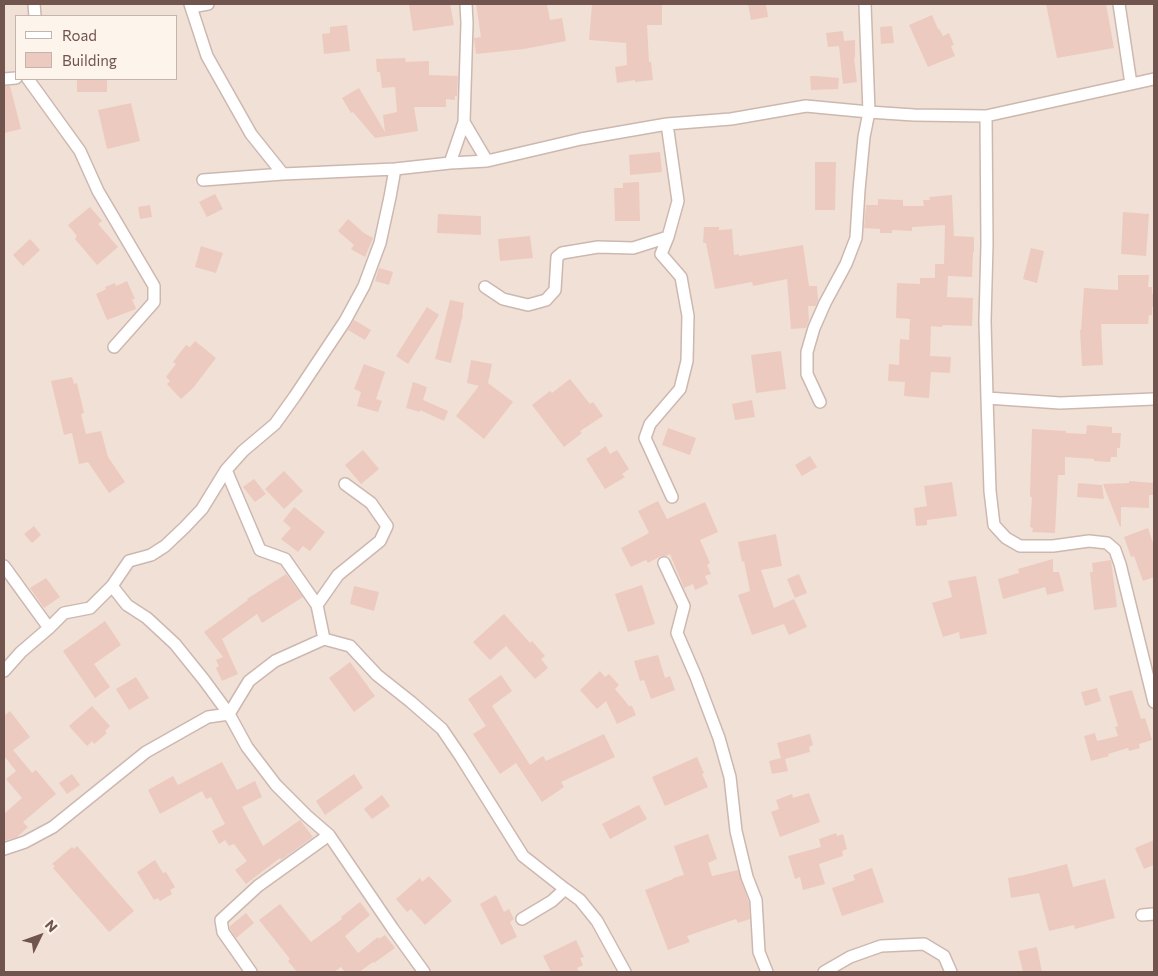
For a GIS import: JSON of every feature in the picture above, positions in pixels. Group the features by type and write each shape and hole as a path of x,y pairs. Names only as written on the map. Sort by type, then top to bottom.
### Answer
{"street":[{"path":"208,4 191,5 206,56 251,134 283,174"},
{"path":"450,162 464,122 466,4"},
{"path":"820,402 807,374 807,352 814,328 825,302 846,264 856,238 864,137 869,112 865,4"},
{"path":"1119,4 1131,84"},
{"path":"204,180 395,169 450,162 486,161 581,139 667,124 731,119 806,106 914,115 986,116 1154,79"},
{"path":"29,80 80,151 98,191 154,286 154,302 114,347"},
{"path":"986,116 987,244 985,321 990,491 994,525 1006,538 1020,546 1053,546 1089,541 1107,543 1115,550 1150,660 1154,702"},
{"path":"464,122 486,161"},
{"path":"667,124 678,202 668,236 660,254 681,277 688,316 686,361 680,389 650,424 645,438 672,497"},
{"path":"4,671 64,613 90,608 112,586 130,561 151,555 165,546 202,509 226,470 243,451 275,424 345,321 364,286 380,243 395,169"},
{"path":"485,287 503,299 528,305 546,300 554,290 557,257 562,253 598,247 633,248 668,236"},
{"path":"987,398 1060,403 1154,399"},
{"path":"226,470 260,550 285,559 317,606 324,640"},
{"path":"317,606 338,575 380,541 387,526 372,503 345,484"},
{"path":"664,563 684,606 677,633 719,738 730,777 736,832 747,877 756,900 759,952 767,972"},
{"path":"4,566 49,628"},
{"path":"112,586 127,605 147,618 175,644 229,714 247,747 276,786 329,835 424,972"},
{"path":"229,714 249,681 275,661 324,640 350,646 376,675 442,729 462,757 523,856 580,900 597,921 625,972"},
{"path":"4,660 22,652"},
{"path":"4,849 25,842 53,827 146,752 208,717 229,714"},
{"path":"251,972 223,932 221,920 258,886 329,835"},
{"path":"522,919 552,901 565,889"},
{"path":"1142,915 1154,914"},
{"path":"824,972 850,956 881,946 924,944 944,956 951,972"}],"shaded area":[{"path":"4,4 1154,4 1154,972 4,972"}],"building":[{"path":"409,4 450,4 454,25 413,31"},
{"path":"476,4 547,4 550,20 562,18 566,41 524,49 476,54 474,38 481,37"},
{"path":"592,4 662,4 662,25 647,25 649,62 651,62 653,80 617,83 615,67 627,65 626,43 589,40"},
{"path":"748,4 766,4 768,17 751,20"},
{"path":"1046,4 1106,4 1114,48 1057,58"},
{"path":"932,15 943,36 949,33 954,45 951,46 955,56 928,67 909,25"},
{"path":"347,25 350,51 324,54 322,34 330,33 330,27"},
{"path":"892,26 894,43 881,44 880,27"},
{"path":"843,31 844,41 855,40 854,58 857,82 843,84 839,46 828,47 826,33"},
{"path":"405,58 406,62 429,61 429,75 458,76 457,96 455,96 455,100 446,99 446,107 414,107 418,131 375,138 353,112 351,113 342,98 359,88 385,132 383,115 397,112 395,87 382,88 380,72 377,72 376,59"},
{"path":"810,76 839,78 838,89 811,90"},
{"path":"77,80 107,80 107,92 77,92"},
{"path":"4,86 10,86 21,129 4,133"},
{"path":"131,103 140,141 107,149 98,110"},
{"path":"660,152 662,172 630,175 629,155"},
{"path":"815,162 836,162 835,210 815,210"},
{"path":"639,182 640,221 615,221 614,188 623,188 623,183"},
{"path":"215,194 223,209 207,217 199,202"},
{"path":"952,195 954,236 974,237 974,252 972,277 948,276 947,297 973,298 972,326 931,326 930,356 951,357 950,373 931,372 929,398 904,396 905,382 888,381 889,364 899,365 900,339 909,340 910,319 896,318 897,283 920,284 920,278 935,278 935,264 944,264 945,225 912,227 912,231 892,230 892,233 880,233 880,229 864,228 866,205 878,205 878,199 903,200 903,206 924,206 923,200 930,200 929,197"},
{"path":"150,205 152,217 140,219 138,207"},
{"path":"90,207 102,221 98,224 118,247 97,265 75,239 77,236 68,225"},
{"path":"1123,212 1149,214 1146,256 1121,254"},
{"path":"438,214 481,216 481,235 437,233"},
{"path":"348,219 373,238 365,257 351,249 354,245 338,231"},
{"path":"704,227 719,227 719,230 732,229 734,255 739,254 739,256 803,245 809,286 817,286 818,300 816,306 808,306 809,320 806,328 791,329 787,279 753,286 752,282 715,289 706,243 703,243"},
{"path":"530,236 533,258 500,261 498,239"},
{"path":"30,239 40,250 23,266 13,255"},
{"path":"201,246 223,253 216,273 195,267"},
{"path":"1031,248 1044,251 1037,283 1023,279"},
{"path":"379,268 393,272 389,285 375,281"},
{"path":"1118,275 1149,275 1148,287 1152,287 1152,294 1154,294 1152,315 1149,315 1148,324 1101,324 1103,365 1082,366 1080,330 1084,288 1118,290"},
{"path":"127,281 135,299 132,299 136,309 107,320 96,294 106,289 105,287 115,283 116,286"},
{"path":"450,300 464,303 451,363 435,359"},
{"path":"427,307 439,315 408,364 396,356"},
{"path":"354,320 371,330 365,340 348,330"},
{"path":"195,341 216,358 193,388 181,399 167,384 170,381 166,377 176,364 173,362 186,345 190,347"},
{"path":"781,351 786,389 756,393 751,355"},
{"path":"471,360 492,364 488,383 513,402 484,439 456,416 479,386 467,383"},
{"path":"364,364 385,372 376,399 382,401 378,412 357,406 361,392 354,389"},
{"path":"72,377 74,384 77,383 84,413 81,414 86,434 101,431 108,457 125,482 109,493 88,462 79,464 72,433 64,435 51,381"},
{"path":"570,379 590,404 593,402 603,416 580,431 582,433 564,447 532,405"},
{"path":"413,382 427,387 423,400 448,411 444,421 420,410 420,412 406,408"},
{"path":"752,400 755,417 735,420 732,404"},
{"path":"1087,425 1112,427 1112,433 1121,433 1117,457 1111,457 1110,462 1065,457 1065,475 1058,475 1055,533 1032,532 1033,528 1030,527 1032,497 1030,497 1032,429 1086,434"},
{"path":"668,428 696,438 690,455 662,445"},
{"path":"606,446 610,454 617,450 629,469 622,474 625,477 605,489 586,459"},
{"path":"363,450 379,469 361,484 345,465"},
{"path":"810,456 817,467 802,476 795,465"},
{"path":"284,471 303,491 284,509 265,489"},
{"path":"254,479 266,494 255,502 243,487"},
{"path":"1129,481 1154,483 1154,495 1149,495 1149,508 1121,507 1120,527 1103,484 1129,483"},
{"path":"952,482 957,516 927,520 927,525 916,526 914,508 927,506 924,486"},
{"path":"1078,483 1102,485 1104,499 1077,497"},
{"path":"658,501 667,519 705,502 718,532 700,540 710,563 707,565 711,574 705,576 708,584 695,590 693,584 684,588 670,554 661,556 648,563 646,560 631,567 621,548 649,533 638,511"},
{"path":"294,507 325,532 310,551 303,546 298,552 281,539 291,528 283,521"},
{"path":"34,526 41,535 32,543 24,534"},
{"path":"1148,528 1154,546 1154,577 1143,581 1134,556 1131,557 1124,537"},
{"path":"776,534 782,566 761,570 774,608 794,599 807,627 789,635 784,624 752,635 738,595 750,591 738,542"},
{"path":"1053,559 1053,572 1059,572 1064,591 1047,595 1045,587 1003,599 998,579 1019,573 1018,569"},
{"path":"1111,560 1117,607 1094,610 1090,572 1093,572 1092,563"},
{"path":"286,574 303,597 262,623 257,614 222,639 238,674 222,681 216,668 219,666 216,660 223,657 204,632 247,599"},
{"path":"799,574 807,593 795,598 787,579"},
{"path":"976,576 987,634 960,639 959,632 943,637 932,603 952,597 948,581"},
{"path":"46,578 60,597 44,608 30,588"},
{"path":"642,585 655,624 628,632 615,594"},
{"path":"354,586 379,592 374,611 350,604"},
{"path":"504,614 530,643 532,641 545,656 541,659 548,668 535,679 506,646 490,660 473,642"},
{"path":"105,621 121,645 94,664 110,687 95,698 63,651"},
{"path":"658,655 665,678 670,676 675,690 651,699 644,680 640,681 634,661"},
{"path":"350,662 375,696 354,712 329,678"},
{"path":"600,671 605,677 609,674 619,685 615,689 629,706 632,706 636,715 617,724 606,701 597,709 580,690"},
{"path":"501,675 512,691 492,706 530,765 543,756 546,761 604,734 615,757 561,782 564,787 542,802 516,763 500,774 473,734 486,726 468,699"},
{"path":"136,677 149,698 129,710 116,689"},
{"path":"1097,688 1101,701 1085,706 1081,692"},
{"path":"1132,690 1141,719 1145,718 1152,740 1139,744 1140,748 1129,751 1128,748 1091,761 1084,736 1095,733 1097,741 1118,736 1115,727 1118,726 1109,696"},
{"path":"92,706 110,726 105,731 107,733 94,744 92,741 87,746 69,726"},
{"path":"10,711 30,737 13,750 32,773 36,770 56,794 23,822 28,827 17,837 4,841 4,814 22,798 6,779 16,771 4,758 4,716"},
{"path":"810,734 813,745 809,747 810,752 785,759 788,771 772,774 769,761 781,758 777,743"},
{"path":"697,757 708,787 665,806 652,777"},
{"path":"222,762 237,790 255,781 262,797 242,807 263,846 300,820 313,837 281,860 280,858 246,884 235,870 247,861 234,844 229,846 225,840 219,844 212,831 225,824 211,797 206,799 202,791 160,814 148,790 173,776 178,785"},
{"path":"72,774 80,785 67,794 59,783"},
{"path":"354,774 363,788 325,815 316,801"},
{"path":"809,793 820,822 780,837 771,812 779,809 776,800 792,794 793,798"},
{"path":"382,795 390,806 372,819 364,809"},
{"path":"639,805 647,819 610,839 602,824"},
{"path":"836,833 837,836 843,834 847,849 842,851 843,856 819,864 825,884 803,890 800,877 795,879 788,856 821,847 819,839"},
{"path":"708,834 717,859 708,863 712,876 738,870 749,903 750,919 738,923 736,919 687,936 690,942 668,950 645,890 684,875 674,846"},
{"path":"1154,840 1154,865 1144,869 1135,848"},
{"path":"77,846 134,911 109,932 53,868 55,866 52,864 72,847 74,849"},
{"path":"155,860 163,873 166,872 175,887 170,890 172,894 160,901 158,898 154,900 137,872"},
{"path":"1067,864 1073,887 1105,879 1115,918 1075,929 1074,925 1049,931 1039,893 1011,898 1008,878"},
{"path":"872,868 884,902 842,916 832,888 855,880 853,875"},
{"path":"429,876 452,901 425,925 411,909 407,912 396,899 420,878 422,882"},
{"path":"496,895 504,912 509,909 514,919 510,922 517,937 501,945 480,904"},
{"path":"360,902 370,915 345,936 358,953 378,937 379,939 385,935 395,948 359,972 345,972 341,967 334,972 297,972 288,961 290,959 259,920 280,904 311,942 342,919 341,917"},
{"path":"246,913 254,923 236,938 230,926"},
{"path":"576,940 584,957 580,958 583,965 577,968 579,972 551,972 543,956"},
{"path":"1037,947 1042,972 1023,972 1018,951"}]}
